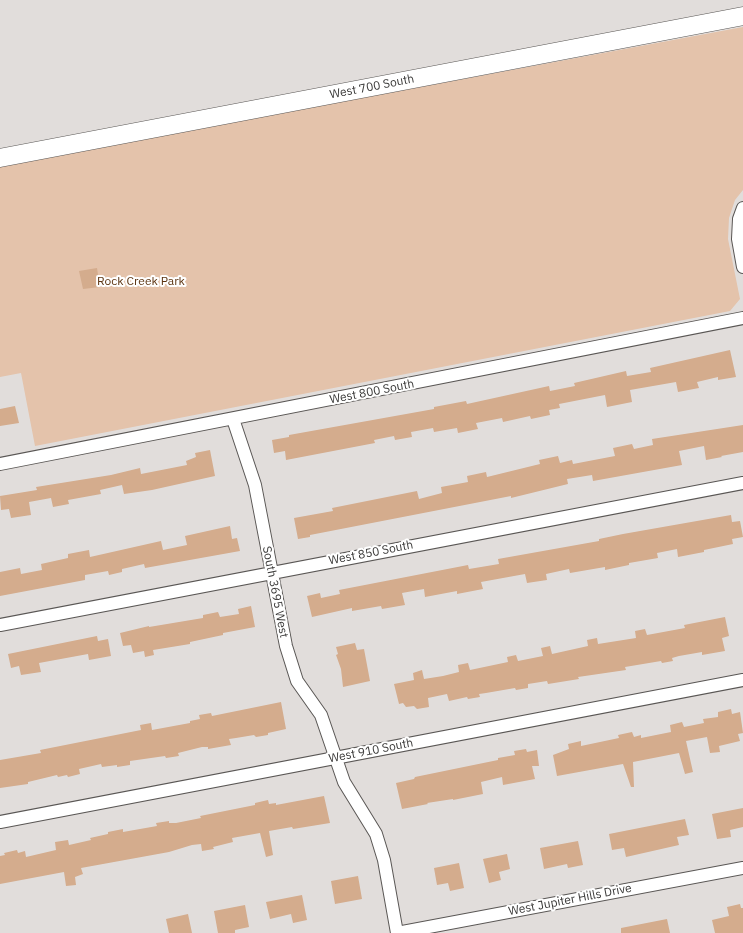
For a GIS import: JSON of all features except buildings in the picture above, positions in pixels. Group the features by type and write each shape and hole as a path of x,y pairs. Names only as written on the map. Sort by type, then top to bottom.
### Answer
{"street":[{"name":"West 700 South","path":"0,158 743,16"},
{"path":"743,208 739,220 738,239 743,267"},
{"name":"West 800 South","path":"0,464 743,318"},
{"name":"South 3695 West","path":"232,419 255,485 270,573 286,646 297,680 322,715 344,782 376,834 384,860 398,933"},
{"name":"West 850 South","path":"0,625 743,483"},
{"name":"West 910 South","path":"0,822 743,680"},
{"name":"West Jupiter Hills Drive","path":"398,933 743,868"}],"green space":[{"name":"Rock Creek Park","path":"743,27 743,190 735,200 729,218 728,239 740,299 730,311 35,446 21,373 0,377 0,165"}]}
